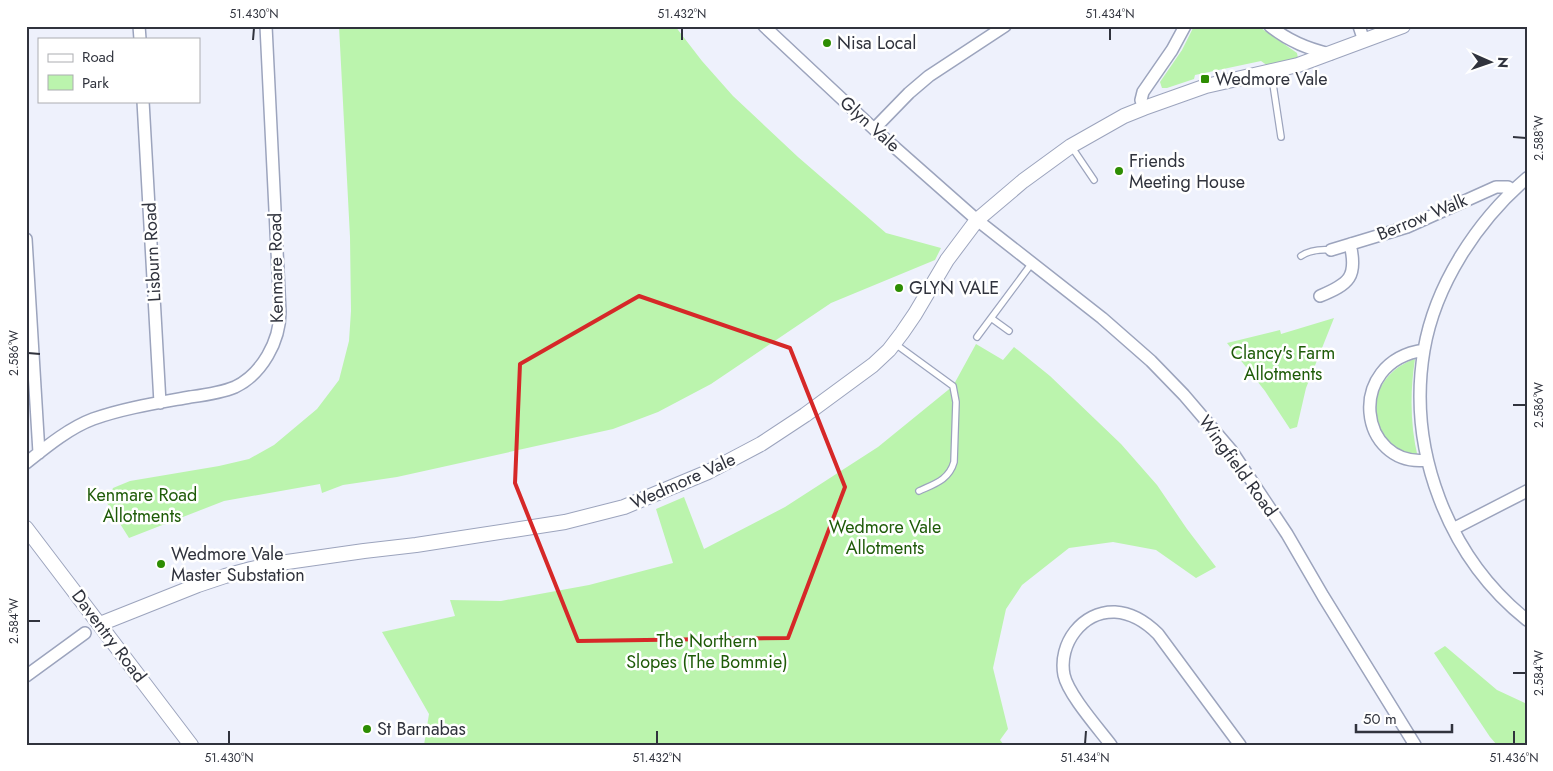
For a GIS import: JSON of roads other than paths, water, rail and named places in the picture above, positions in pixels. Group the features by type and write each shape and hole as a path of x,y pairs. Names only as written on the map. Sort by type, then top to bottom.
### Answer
{"street":[{"name":"Kenmare Road","path":"26,463 76,426 87,421 130,408 218,392 241,384 256,371 266,358 277,334 280,317 266,26"},
{"name":"Glyn Vale","path":"764,26 874,129 977,220"},
{"path":"874,129 909,93 929,76 1005,26"},
{"path":"1144,108 1141,100 1144,92 1172,50 1185,26"},
{"path":"1270,26 1295,42 1332,54"},
{"path":"1358,26 1364,41"},
{"name":"Wedmore Vale","path":"100,624 224,576 270,565 565,522 624,508 708,472 761,444 858,378 873,365 894,343 915,314 947,260 977,220 1022,181 1071,146 1124,116 1144,108 1206,86 1298,66 1404,26"},
{"name":"Lisburn Road","path":"143,102 160,403"},
{"path":"1527,178 1495,209 1460,257 1444,288 1424,350 1420,406 1427,460 1435,491 1452,528 1477,568 1495,591 1527,620"},
{"name":"Berrow Walk","path":"1331,250 1407,227 1496,187 1508,187 1513,190"},
{"name":"Wingfield Road","path":"977,220 1102,318 1150,361 1184,395 1231,450 1287,534 1415,745"},
{"path":"26,238 39,453"},
{"path":"1320,296 1339,288 1348,280 1353,269 1354,259 1350,244"},
{"path":"1424,350 1397,358 1387,366 1373,386 1370,409 1371,420 1376,432 1388,448 1409,460 1427,460"},
{"path":"1452,528 1527,491"},
{"name":"Daventry Road","path":"26,528 191,745"},
{"path":"1111,745 1072,692 1064,676 1063,660 1066,645 1072,632 1093,617 1103,613 1116,612 1130,615 1145,622 1158,634 1240,745"},
{"path":"26,676 85,633"}],"lane":[{"path":"1271,71 1281,137"},
{"path":"1071,146 1094,180"},
{"path":"1301,256 1306,252 1321,249 1331,250"},
{"path":"977,337 1032,263"},
{"path":"991,318 1009,331"},
{"path":"894,343 953,386 956,402 954,462 951,471 944,480 918,491"}],"place":[{"name":"Nisa Local","path":"827,43"},
{"name":"Wedmore Vale","path":"1205,79"},
{"name":"Friends Meeting House","path":"1119,171"},
{"name":"GLYN VALE","path":"899,288"},
{"name":"Wedmore Vale Master Substation","path":"161,564"},
{"name":"St Barnabas","path":"367,729"}],"park label":[{"name":"Clancy's Farm Allotments","path":"1283,363"},
{"name":"Kenmare Road Allotments","path":"142,505"},
{"name":"Wedmore Vale Allotments","path":"885,537"},
{"name":"The Northern Slopes (The Bommie)","path":"707,651"}]}
